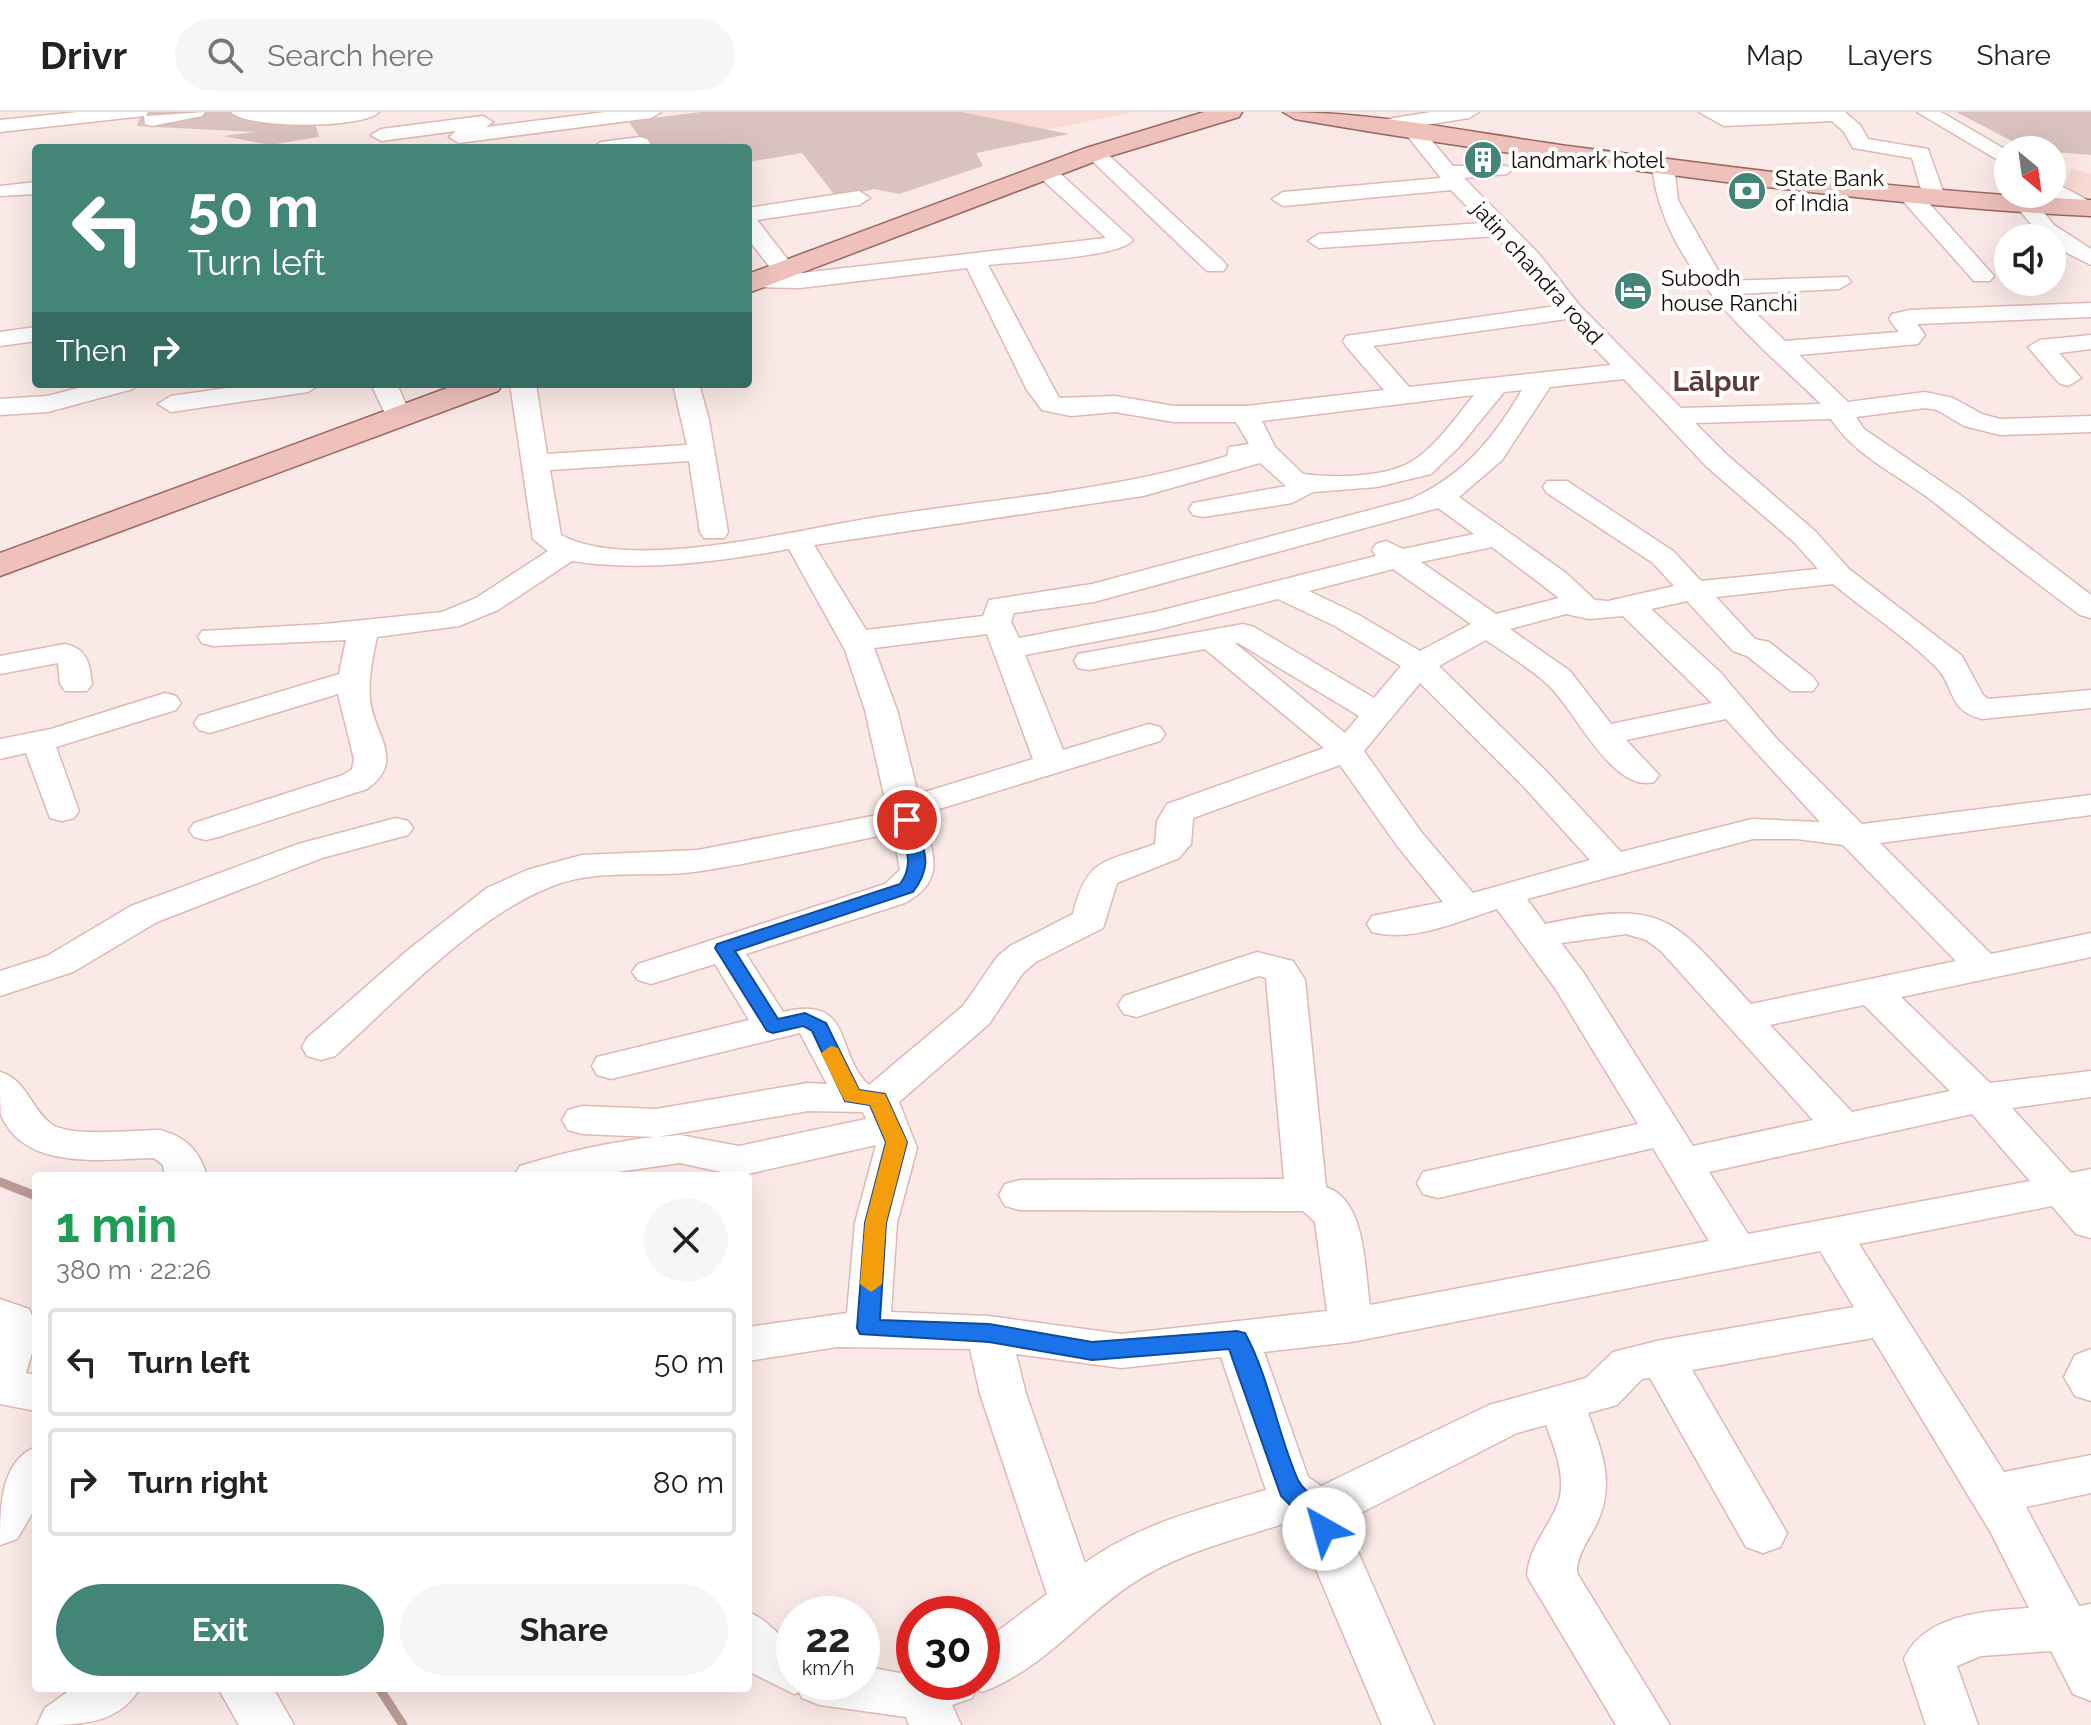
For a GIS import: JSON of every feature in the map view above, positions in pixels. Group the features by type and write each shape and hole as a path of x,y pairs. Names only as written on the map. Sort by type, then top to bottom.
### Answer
{"main road":[{"path":"752,283 784,276 1095,153 1230,112"},
{"path":"1295,112 1415,133 1663,166 1994,202"},
{"path":"2066,207 2088,208"},
{"path":"0,565 476,388"}],"street":[{"path":"0,126 195,112"},
{"path":"250,114 274,123 369,112 383,142 459,137 554,117 651,112"},
{"path":"1378,127 1469,112"},
{"path":"1709,112 1724,120 1834,114 1853,129 1860,144 1921,153 1922,196 1982,276"},
{"path":"1927,112 1994,152"},
{"path":"554,117 569,144"},
{"name":"jatin chandra road","path":"1415,133 1452,178 1531,259 1572,311 1627,371 1717,461 1805,537 1839,575 1951,663 1970,701 1982,709 2085,707"},
{"path":"632,144 640,143"},
{"path":"1095,153 1215,266"},
{"path":"1663,166 1667,200 1716,288 1819,385 1855,435 1949,500 1973,522 2091,609"},
{"path":"1283,199 1500,170"},
{"path":"784,276 974,260 1122,240 1045,172"},
{"path":"7,191 32,188"},
{"path":"2066,195 2088,208"},
{"path":"752,214 859,198"},
{"path":"2028,208 2052,233 2091,258"},
{"path":"1319,241 1499,229"},
{"path":"752,230 801,296 817,299 986,284"},
{"path":"974,260 1040,390 1051,405 1071,408 1115,404 1174,414 1250,414 1269,408 1627,371"},
{"path":"1716,288 1839,282"},
{"path":"1778,349 1909,339 1913,335 1901,319 1910,317 2091,310"},
{"path":"1401,393 1355,341 1572,311"},
{"path":"0,339 32,335"},
{"path":"2068,378 2040,347 2091,342"},
{"path":"1052,765 1003,635 1000,606 1094,593 1353,525 1441,497 1458,488 1493,458 1541,380"},
{"path":"1203,509 1292,495 1309,484 1377,479 1422,467 1496,385"},
{"path":"0,407 71,399 110,388"},
{"path":"171,404 281,388"},
{"path":"386,388 398,416"},
{"path":"524,388 547,539 566,552 612,557 750,549 796,538 1145,487 1254,456 1263,450"},
{"path":"687,388 714,532"},
{"path":"1670,412 1839,411 1925,400 1944,403 1973,420 2000,427 2091,424"},
{"path":"1250,414 1248,420 1261,439 1263,450 1284,474 1309,484 1353,525 1559,678 1603,735 1642,775"},
{"path":"1092,470 1263,450"},
{"path":"535,463 701,452"},
{"path":"1377,479 1403,510"},
{"path":"1557,487 1663,557 1691,591 1744,645 1758,649 1802,684"},
{"path":"1441,497 1556,579 1589,610"},
{"path":"855,641 972,628 1003,635 1156,621 1398,559 1498,537"},
{"path":"651,972 906,888 918,873 880,709 848,624 796,538"},
{"path":"213,637 426,624 467,613 566,552"},
{"path":"550,1172 609,1156 680,1149 739,1161 873,1108 891,1084 940,1048 976,1015 1010,965 1023,954 1090,920 1098,884 1104,875 1167,851 1174,844 1174,821 1179,811 1347,751 1419,664 1490,626 1565,605 1589,610 1630,606 1691,591 1839,575"},
{"path":"1284,590 1346,620 1419,664 1535,779 1613,864"},
{"path":"1630,606 1709,679 1851,836 1984,968"},
{"path":"206,830 355,782 366,774 372,755 356,714 354,679 363,630"},
{"path":"1089,661 1234,633 1250,636 1378,714"},
{"path":"1210,638 1347,751 1410,840 1465,906"},
{"path":"0,665 65,653 74,661 76,684"},
{"path":"210,723 354,679"},
{"path":"0,749 37,742 165,703"},
{"path":"1603,735 1733,708"},
{"path":"321,1047 421,958 500,896 527,883 582,866 698,861 905,814 1149,734"},
{"path":"37,742 50,769 62,811"},
{"path":"1385,924 1424,920 1504,894 1752,829 1797,829 1851,836 2091,805"},
{"path":"0,984 60,964 144,914 310,851 396,828"},
{"path":"1504,894 1570,981 1738,1253"},
{"path":"1537,937 1611,922 1651,925 1674,943 1842,1127"},
{"path":"1743,1018 2091,945"},
{"path":"724,948 773,1027"},
{"path":"1137,1005 1257,964 1280,969 1286,980 1289,1002 1306,1196"},
{"path":"1870,989 1981,1098 2078,1187 2091,1223"},
{"path":"611,1066 805,1019 814,1022 897,1148 876,1223 868,1328"},
{"path":"1438,1183 1673,1147 1842,1127 1981,1098 2091,1084"},
{"path":"0,1085 36,1134 69,1145 160,1144 174,1150 182,1160 185,1172"},
{"path":"582,1120 656,1123 808,1097 873,1108"},
{"path":"752,1343 868,1328 989,1333 1092,1351 1237,1339 1351,1325 2078,1187"},
{"path":"1020,1195 1306,1196 1323,1201 1332,1209 1351,1325"},
{"path":"1830,1232 2078,1628 2091,1678"},
{"path":"0,1316 13,1321 17,1329 0,1385 32,1392"},
{"path":"1000,1658 1142,1554 1337,1500 1505,1418 1601,1392 1629,1364 1884,1319"},
{"path":"989,1333 1003,1394 1074,1602"},
{"path":"1237,1339 1284,1477 1311,1506 1324,1529 1408,1725"},
{"path":"1661,1357 1763,1533"},
{"path":"2091,1367 2087,1377 2091,1383"},
{"path":"1562,1403 1584,1478 1584,1495 1579,1512 1551,1560 1552,1576 1644,1725"},
{"path":"0,1525 32,1473"},
{"path":"1992,1494 2091,1474"},
{"path":"1952,1725 1932,1675 1929,1659 1936,1649 1959,1639 1985,1634 2078,1628"},
{"path":"752,1642 755,1648 776,1663"},
{"path":"63,1725 108,1692"},
{"path":"247,1692 268,1725"}],"shaded area":[{"path":"141,112 312,112 319,137 265,144 223,136 257,132 137,126"},
{"path":"701,112 961,112 1069,134 976,153 983,166 899,194 874,189 837,198 802,153 752,161 752,144 645,144 628,121"},
{"path":"900,112 1134,112 950,149"},
{"path":"1956,112 2091,112 2091,155 2066,153 2066,136 2002,136"},
{"path":"2071,168 2091,174 2091,197 2066,199 2066,184"}],"waterway":[{"path":"0,1182 32,1194"},
{"path":"382,1692 403,1725"}],"slow traffic":[{"path":"831,1053 852,1096 878,1099 896,1142 897,1148 876,1223 871,1284"}],"place":[{"name":"landmark hotel","path":"1483,160"},
{"name":"State Bank of India","path":"1747,191"},
{"name":"Subodh house Ranchi","path":"1633,291"}],"district":[{"name":"Lālpur","path":"1716,381"}],"route":[{"path":"907,820 918,873 906,888 724,948 773,1027 805,1019 820,1027 852,1096 878,1099 896,1142 897,1148 876,1223 868,1328 989,1333 1092,1351 1237,1339 1289,1489 1299,1499 1323,1513 1324,1529"}]}
